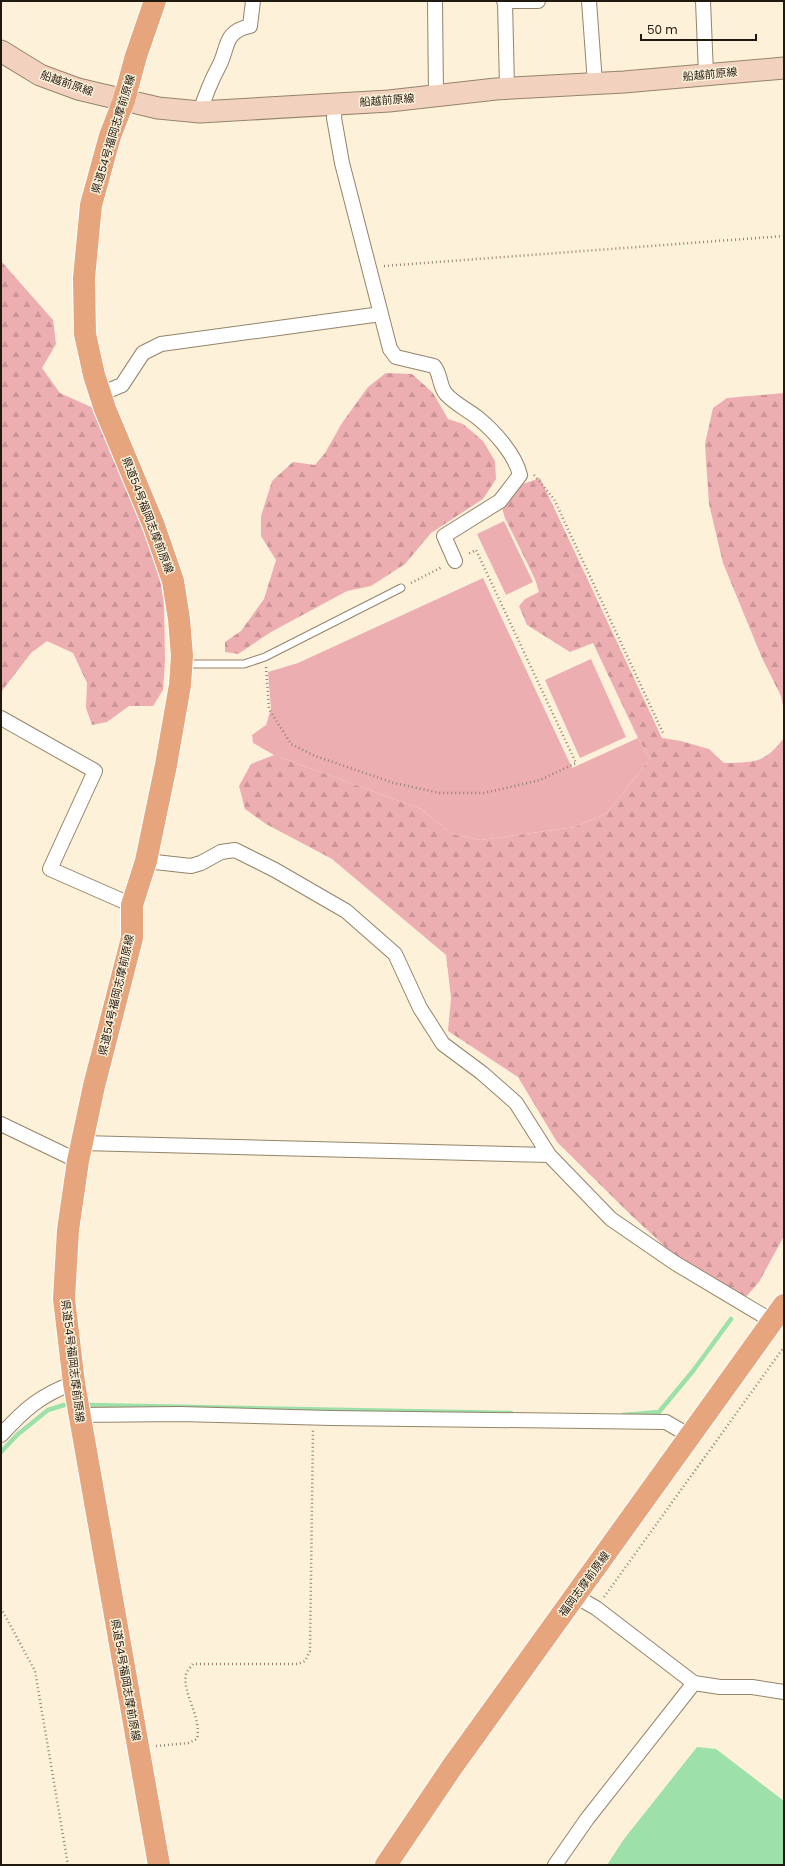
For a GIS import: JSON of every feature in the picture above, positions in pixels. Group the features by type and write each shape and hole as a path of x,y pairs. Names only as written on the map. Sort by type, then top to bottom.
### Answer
{"main road":[{"name":"県道54号福岡志摩前原線","path":"155,1 136,56 124,100 110,136 92,205 84,278 85,334 94,375 100,394 154,526 173,581 179,619 182,664 174,721 146,861 132,905 132,938 94,1086 80,1152 68,1230 64,1299 74,1383 159,1865"},
{"name":"船越前原線","path":"1,51 40,75 78,89 158,108 200,112 389,101 507,88 595,83 784,68"},
{"name":"福岡志摩前原線","path":"386,1865 452,1768 778,1313"}],"street":[{"path":"200,112 213,74 220,65 228,41 236,31 250,26 253,1"},
{"path":"435,1 436,96"},
{"path":"507,88 504,1 538,1"},
{"path":"589,1 595,83"},
{"path":"703,1 706,74"},
{"path":"335,103 334,118 342,163 390,348 396,357 434,366 438,370 445,393 478,418 496,436 514,459 520,475 500,501 444,536 455,561"},
{"path":"100,394 122,385 143,353 161,344 381,314"},
{"path":"1,718 95,771 50,869 132,905"},
{"path":"146,861 191,866 201,863 221,852 235,850 275,870 346,911 395,954 420,1008 443,1044 482,1073 516,1103 550,1155 611,1219 675,1263 778,1313"},
{"path":"1,1124 80,1152 550,1155"},
{"path":"1,1435 24,1410 54,1390 74,1383"},
{"path":"80,1415 132,1413 313,1418 666,1422 690,1436"},
{"path":"575,1596 596,1608 694,1683 720,1687 752,1686 784,1692"},
{"path":"555,1865 587,1819 694,1683"}],"lane":[{"path":"182,664 244,664 265,657 401,588"}],"path":[{"path":"369,267 784,236"},
{"path":"520,475 534,475 554,499 664,735"},
{"path":"265,657 269,709 291,744 315,756 394,783 440,793 484,793 540,780 576,763 476,550 401,588"},
{"path":"596,1608 784,1347"},
{"path":"138,1747 188,1743 196,1739 199,1730 186,1681 186,1672 193,1664 298,1664 305,1661 310,1650 313,1418"},
{"path":"1,1608 35,1671 68,1865"}],"green space":[{"path":"1,261 53,320 56,344 42,368 60,393 91,407 116,460 138,518 152,549 159,574 164,604 165,661 163,690 153,706 129,706 107,722 92,725 86,708 87,683 73,653 47,641 31,653 1,692"},
{"path":"386,373 412,374 433,393 448,419 463,424 483,441 495,461 496,479 483,499 431,533 405,564 371,586 347,591 271,632 238,654 225,652 225,642 241,631 264,599 276,560 261,536 261,516 272,481 293,462 315,465 325,453 342,423 368,387"},
{"path":"784,393 784,711 781,696 762,658 723,563 709,504 705,444 713,408 727,398"},
{"path":"540,478 662,738 681,741 709,749 724,763 751,762 758,760 770,753 784,738 784,1236 759,1282 745,1298 672,1253 557,1142 518,1077 448,1031 451,998 446,955 332,859 266,824 245,809 239,786 251,764 274,755 421,809 452,834 480,840 575,827 607,813 650,759 638,738 593,643 570,652 527,625 519,606 525,599 539,592 535,579 505,518 502,508 523,484"},
{"path":"504,521 533,582 506,595 477,534"},
{"path":"483,578 572,768 638,738 650,759 607,813 575,827 480,840 452,834 421,809 274,755 253,743 252,735 266,725 271,709 268,672 298,663"},
{"path":"591,659 626,737 580,758 545,680"}],"shaded area":[{"path":"697,1747 716,1749 784,1801 784,1865 607,1865 624,1839"}],"waterway":[{"path":"623,1415 659,1412 693,1371 731,1319"},
{"path":"1,1452 17,1435 48,1410 64,1405"},
{"path":"89,1405 511,1413"}]}
